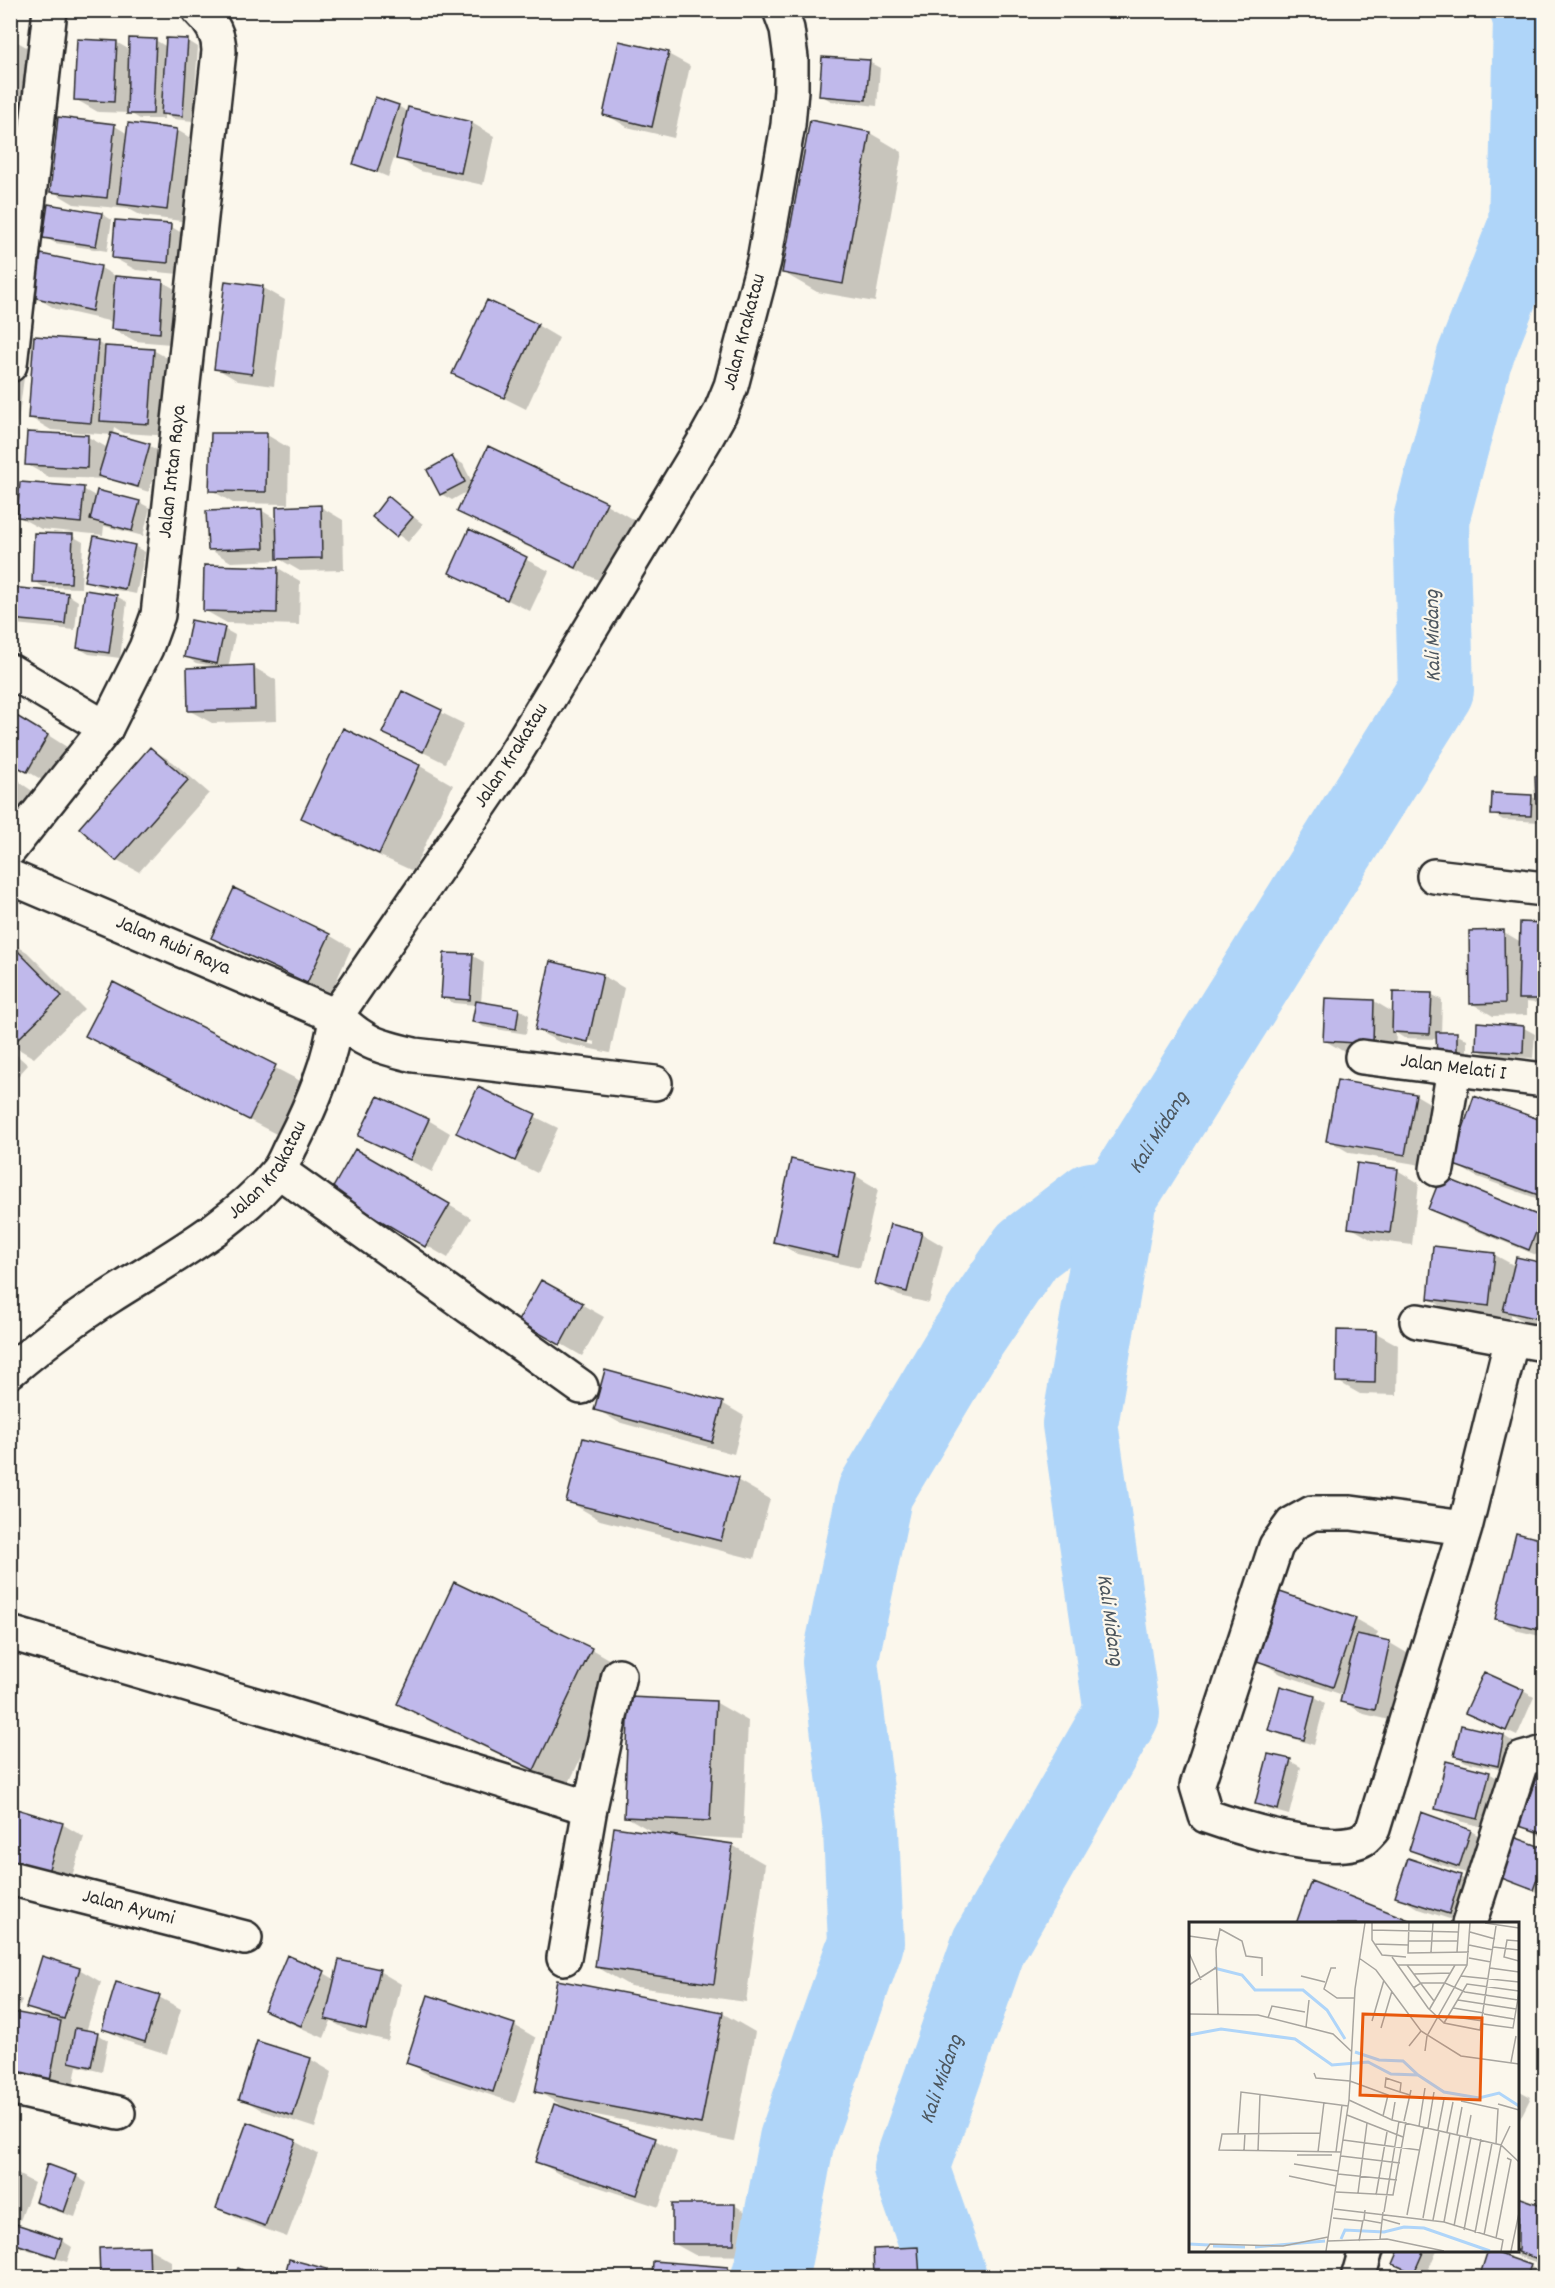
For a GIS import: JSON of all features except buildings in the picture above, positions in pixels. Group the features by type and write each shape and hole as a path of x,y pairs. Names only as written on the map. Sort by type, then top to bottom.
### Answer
{"street":[{"path":"10,365 50,10"},
{"name":"Jalan Intan Raya","path":"10,849 106,728 146,648 158,615 219,51 219,43 213,28 199,10"},
{"name":"Jalan Krakatau","path":"10,1371 52,1336 209,1232 279,1171 307,1114 333,1043 336,1016 512,759 640,545 688,470 720,413 731,386 764,261 788,125 791,90 788,28 780,10"},
{"path":"10,671 106,728"},
{"path":"1434,876 1545,889"},
{"name":"Jalan Rubi Raya","path":"10,877 336,1016 356,1035 382,1047 414,1055 655,1083"},
{"name":"Jalan Melati I","path":"1362,1057 1545,1080"},
{"path":"1437,1170 1454,1069"},
{"path":"279,1171 581,1387"},
{"path":"1417,1321 1545,1344"},
{"path":"1465,1528 1351,1513 1312,1512 1292,1524 1276,1546 1197,1786 1206,1816 1298,1841 1338,1845 1362,1840 1372,1829 1465,1528 1512,1338"},
{"path":"10,1633 590,1808"},
{"path":"564,1958 590,1808 619,1675"},
{"path":"1469,1922 1522,1759 1545,1753"},
{"name":"Jalan Ayumi","path":"10,1878 245,1938"},
{"path":"10,2088 118,2113"},
{"path":"1358,2277 1365,2252"}],"waterway":[{"name":"Kali Midang","path":"949,2278 911,2168 989,1945 1122,1713 1080,1424 1119,1197 1436,690 1431,520 1474,359 1526,226 1531,20 1528,10"},
{"path":"769,2278 797,2139 866,1943 861,1830 840,1662 875,1492 964,1343 1027,1250 1092,1200 1119,1197"}]}
